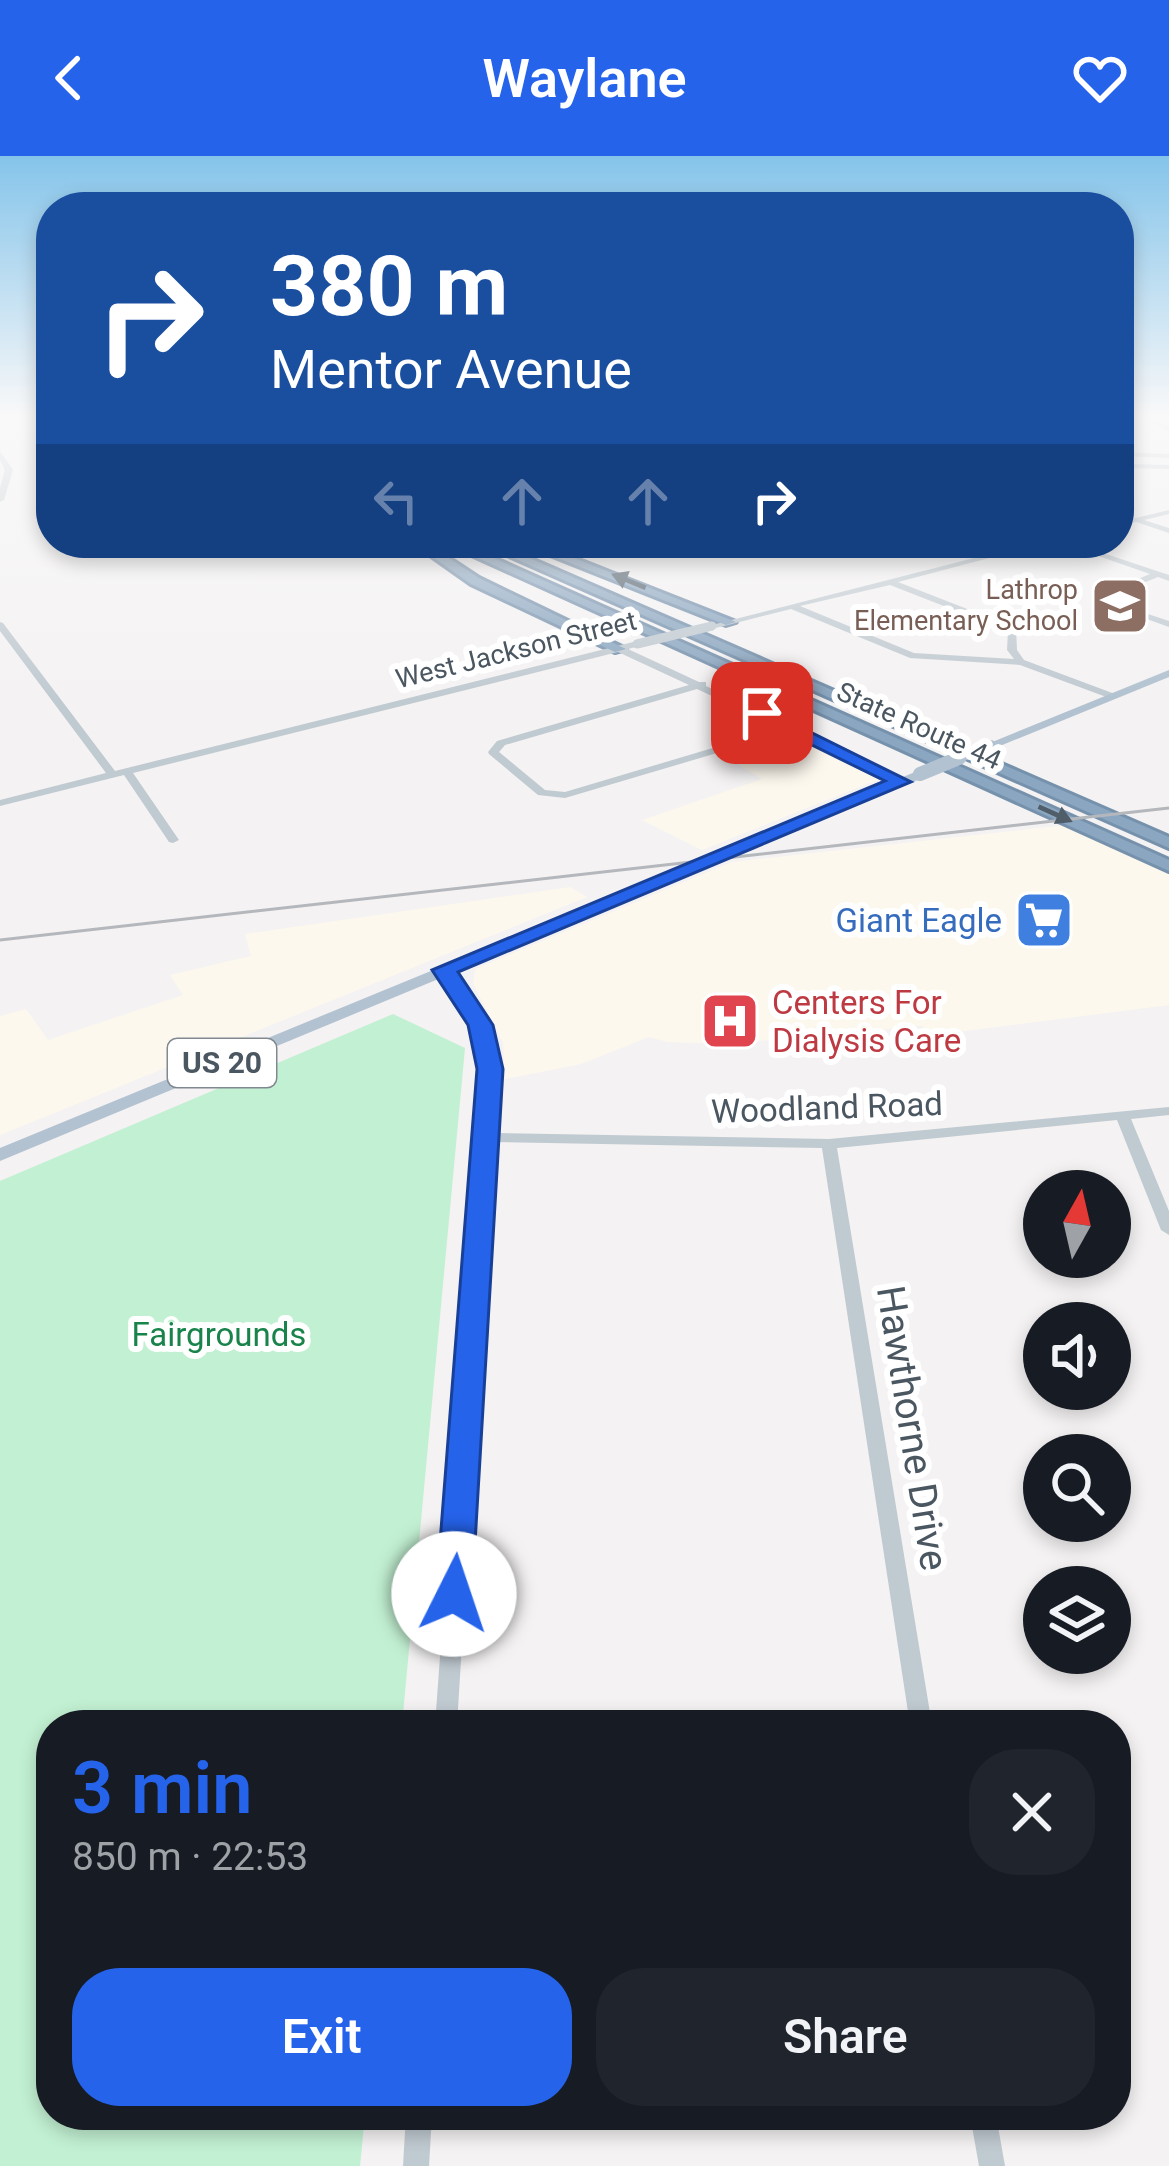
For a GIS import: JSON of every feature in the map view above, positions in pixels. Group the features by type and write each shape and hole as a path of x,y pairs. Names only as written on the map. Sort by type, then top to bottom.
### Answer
{"highway":[{"path":"442,558 476,580 620,649"},
{"name":"State Route 44","path":"484,558 1169,866"},
{"name":"State Route 44","path":"521,558 1169,842"},
{"path":"565,558 730,622"}],"main road":[{"name":"US 20","path":"0,1155 1169,673"}],"street":[{"path":"1134,520 1169,512"},
{"path":"1140,519 1169,528"},
{"name":"West Jackson Street","path":"0,803 984,558"},
{"path":"1109,558 1163,576"},
{"path":"1163,576 1095,599 1169,624"},
{"path":"890,582 1013,630 1012,650 1021,662"},
{"path":"792,607 913,656 1021,662 1112,696"},
{"path":"0,625 113,776"},
{"path":"620,649 703,684 902,782"},
{"path":"703,684 500,743 494,752 542,793 565,795 791,728"},
{"path":"127,772 173,839"},
{"path":"443,970 469,1002 488,1048 447,1710"},
{"name":"Woodland Road","path":"485,1137 829,1144 1169,1111"},
{"path":"1123,1118 1169,1230"},
{"name":"Hawthorne Drive","path":"829,1144 919,1710"},
{"path":"416,2166 418,2130"},
{"path":"986,2130 992,2166"}],"shaded area":[{"path":"789,734 882,778 702,850 642,820 762,779 726,757"},
{"path":"1066,825 1169,873 1169,1005 934,1035 922,1026 726,1044 649,1037 581,1064 505,1079 503,1043 473,983 475,969 732,862"},
{"path":"570,887 587,897 0,1135 0,1016 26,1009 48,1040 183,995 170,975 251,956 245,934"}],"green space":[{"name":"Fairgrounds","path":"393,1014 465,1048 403,1710 36,1710 36,2130 364,2130 360,2166 0,2166 0,1181"}],"railway":[{"path":"0,940 1169,808"}],"place":[{"name":"Lathrop Elementary School","path":"1120,606"},
{"name":"Giant Eagle","path":"1044,920"},
{"name":"Centers For Dialysis Care","path":"730,1021"}],"route":[{"path":"454,1594 490,1069 480,1025 455,980 443,970 902,782 762,713"}]}
